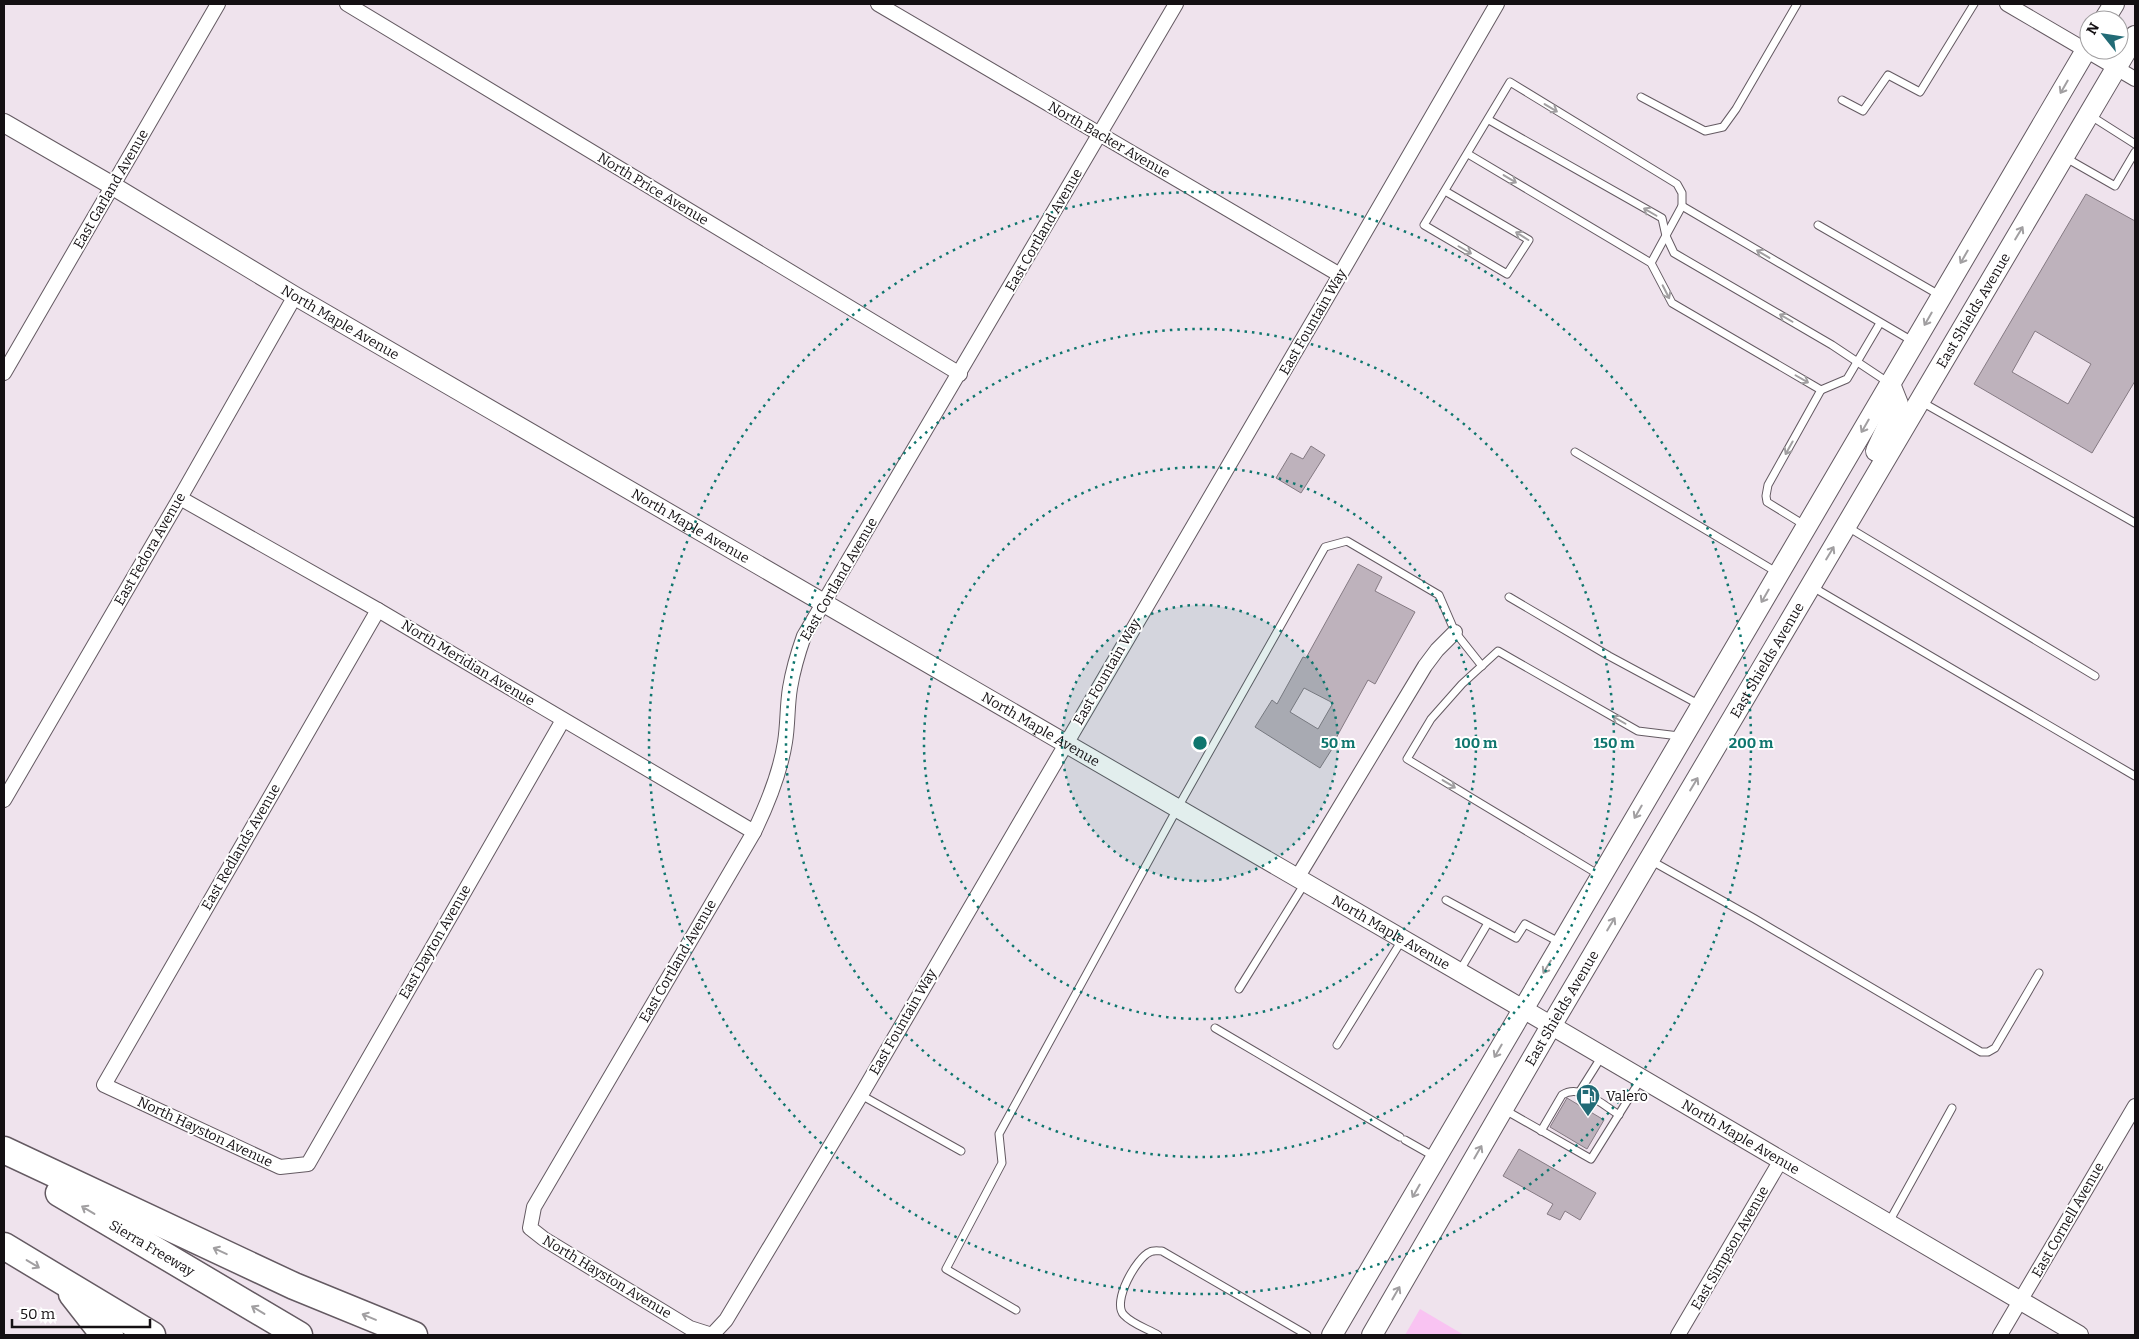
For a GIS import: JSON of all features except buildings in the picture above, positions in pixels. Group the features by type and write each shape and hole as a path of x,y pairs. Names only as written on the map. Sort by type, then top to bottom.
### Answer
{"highway":[{"path":"4,1150 294,1286 414,1335"},
{"name":"Sierra Freeway","path":"4,1160 300,1335"},
{"path":"4,1246 152,1335"},
{"path":"62,1281 97,1326 110,1335"}],"main road":[{"name":"East Shields Avenue","path":"1372,1335 1551,1026 2135,36"},
{"path":"1332,1335 2081,60"},
{"path":"1846,526 1842,517 1850,497 1880,444 1898,404 1890,384"}],"street":[{"name":"East Garland Avenue","path":"4,373 218,4"},
{"name":"North Price Avenue","path":"347,4 960,374"},
{"name":"North Backer Avenue","path":"878,4 1340,275"},
{"name":"East Cortland Avenue","path":"530,1228 534,1208 754,832 767,805 779,772 785,740 789,690 794,663 804,636 960,374 1176,4"},
{"name":"East Fountain Way","path":"712,1335 726,1320 861,1095 1497,4"},
{"path":"2007,4 2079,43"},
{"path":"2105,60 2135,79"},
{"name":"North Maple Avenue","path":"4,123 113,186 295,296 824,605 1301,880 2079,1335"},
{"name":"East Fedora Avenue","path":"4,800 295,296"},
{"name":"North Meridian Avenue","path":"180,498 378,610 754,832"},
{"name":"East Redlands Avenue","path":"104,1085 378,610"},
{"path":"1301,880 1425,666 1437,650 1455,632"},
{"name":"East Dayton Avenue","path":"308,1164 563,720"},
{"name":"North Hayston Avenue","path":"104,1085 280,1168 308,1164"},
{"name":"East Cornell Avenue","path":"2000,1335 2135,1106"},
{"name":"East Simpson Avenue","path":"1678,1335 1781,1160"},
{"name":"North Hayston Avenue","path":"530,1228 544,1240 690,1328 712,1335"}],"lane":[{"path":"1641,97 1705,131 1722,127 1736,109 1797,4"},
{"path":"1842,100 1863,111 1888,74 1920,92 1974,4"},
{"path":"1445,191 1529,240 1507,274 1424,225 1445,191 1489,120 1510,82 1677,184 1682,193 1682,206 1651,263"},
{"path":"2089,115 2135,144"},
{"path":"1489,120 1662,218 1666,236 1674,253 1858,361 1890,384"},
{"path":"2064,157 2115,186 2135,152"},
{"path":"1468,154 1651,263 1672,303 1821,390"},
{"path":"1682,206 1914,342"},
{"path":"1818,225 1941,296"},
{"path":"1806,526 1767,502 1768,485 1821,390 1847,379 1880,323"},
{"path":"1920,401 2135,523"},
{"path":"1574,452 1779,573"},
{"path":"1846,526 2095,676"},
{"path":"1016,1310 946,1269 1002,1163 999,1134 1177,809 1325,547 1347,541 1439,595 1455,632 1482,666"},
{"path":"1810,586 2135,776"},
{"path":"1509,597 1609,656 1701,705"},
{"path":"1601,876 1407,759 1431,719 1462,684 1498,651 1638,731 1682,737"},
{"path":"1649,860 1755,919 1981,1052 1988,1052 1995,1048 2039,973"},
{"path":"1239,989 1301,880"},
{"path":"1446,900 1516,938 1525,924 1561,944"},
{"path":"1459,972 1488,923"},
{"path":"1337,1045 1402,939"},
{"path":"1215,1028 1436,1158"},
{"path":"1580,1091 1602,1056"},
{"path":"1503,1109 1591,1159 1641,1079"},
{"path":"1541,1131 1562,1095 1567,1092 1580,1091 1619,1115"},
{"path":"861,1095 961,1151"},
{"path":"1888,1222 1952,1108"},
{"path":"1158,1335 1124,1315 1119,1306 1121,1293 1141,1258 1151,1251 1162,1251 1306,1335"}],"shaded area":[{"path":"1420,1309 1464,1335 1405,1335"}],"place":[{"name":"Valero","path":"1588,1117"}]}
